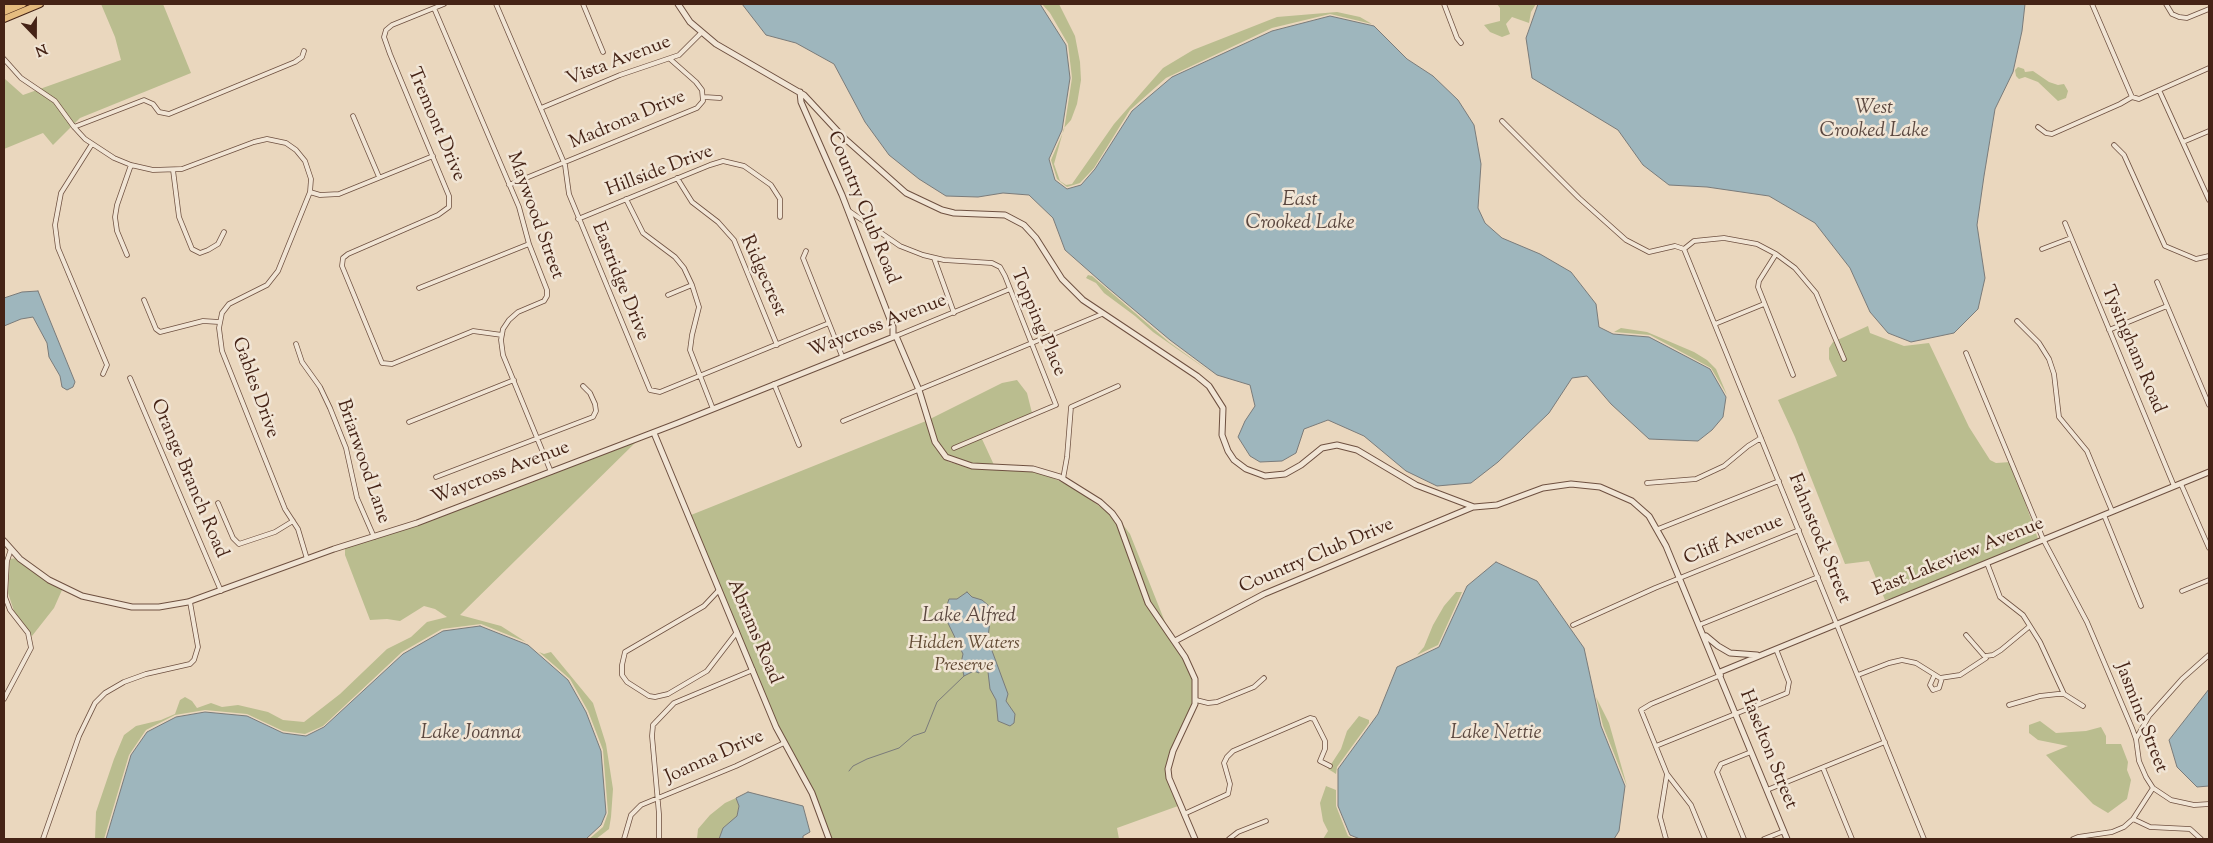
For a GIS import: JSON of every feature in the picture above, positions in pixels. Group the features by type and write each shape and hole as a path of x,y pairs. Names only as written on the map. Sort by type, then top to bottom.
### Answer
{"main road":[{"path":"4,6 10,4"},
{"path":"4,12 23,4"},
{"path":"4,18 40,4"}],"street":[{"name":"Tremont Drive","path":"444,4 392,25 386,30 384,36 449,196 447,210 348,254 342,262 344,272 377,355 384,364 392,364 473,331 502,335"},
{"name":"Eastridge Drive","path":"496,4 564,163 569,194 578,219 648,388 653,392 660,392 829,323"},
{"path":"582,4 603,52"},
{"path":"678,4 690,22 701,33 730,53 800,92 866,159 916,200 954,213 1005,215 1024,225 1036,238 1052,265 1072,290 1102,314 1197,376 1209,386 1223,408 1222,435 1228,451 1234,460 1246,469 1265,476 1285,474 1301,465 1322,448 1347,446 1357,450 1408,481 1474,507"},
{"path":"1444,4 1461,44"},
{"path":"2092,4 2126,87 2132,97"},
{"path":"2166,4 2172,14 2187,18 2209,9"},
{"name":"Maywood Street","path":"434,8 519,207 529,244 546,285 547,296 544,300 513,315 506,323 502,335"},
{"name":"Vista Avenue","path":"541,108 620,76 679,55 689,48 701,33"},
{"path":"74,127 144,100 153,104 160,112 169,114 295,62 302,57 304,51"},
{"path":"4,59 21,78 55,101 74,127 92,144 131,165 153,170 173,170 201,163 254,142 275,140 292,147 305,161 310,180 310,192 326,196 339,194 433,156"},
{"name":"Madrona Drive","path":"509,185 694,110 701,104 704,97 702,90 696,82 670,59"},
{"path":"2038,127 2046,133 2052,134 2132,97 2139,98 2209,68"},
{"path":"2159,90 2209,197"},
{"name":"Country Club Road","path":"800,92 801,102 847,210 895,336 919,390 935,442 941,453 950,460 986,468 1033,469 1063,479 1100,502 1119,522 1148,603 1175,641 1195,678 1196,700 1191,716 1169,763 1170,778 1195,839"},
{"path":"704,97 720,98"},
{"path":"353,116 379,178"},
{"path":"1502,122 1579,198 1626,240 1649,252 1675,246 1684,249 1691,243 1699,240 1724,238 1757,244 1776,254 1795,268 1816,293 1844,359"},
{"path":"2183,142 2209,131"},
{"path":"92,144 61,193 55,225 58,248 107,364 103,374"},
{"path":"2114,145 2124,155 2165,246 2196,259 2209,256"},
{"name":"Hillside Drive","path":"578,219 723,161 740,164 766,181 775,190 780,199 780,217"},
{"path":"127,255 117,231 115,217 117,205 131,165"},
{"path":"173,170 179,217 192,249 200,253 208,250 218,244 224,232"},
{"name":"Ridgecrest","path":"677,178 688,198 723,227 734,240 777,345"},
{"name":"Gables Drive","path":"307,559 300,534 286,509 222,351 219,322 222,313 229,304 262,288 273,278 310,192"},
{"path":"626,199 643,232 680,262 692,285 699,307 690,350 714,409"},
{"name":"Topping Place","path":"847,210 895,243 934,258 997,265 1003,271 1056,405 954,448"},
{"name":"Tysingham Road","path":"2065,223 2174,486"},
{"path":"2042,249 2071,238"},
{"path":"419,288 529,244"},
{"name":"Fahnstock Street","path":"1684,249 1924,839"},
{"path":"806,251 803,258 842,356"},
{"path":"1776,254 1758,284 1764,304 1793,375"},
{"path":"934,258 954,313"},
{"path":"2158,282 2209,405"},
{"path":"668,295 692,285"},
{"name":"Waycross Avenue","path":"4,541 20,558 49,580 70,592 99,601 138,607 170,606 190,602 307,559 417,523 654,433 1010,289"},
{"path":"144,300 156,328 160,332 203,322 219,322"},
{"path":"1715,324 1764,304"},
{"path":"2109,330 2167,306"},
{"path":"843,421 1102,314"},
{"path":"2017,321 2039,343 2049,359 2054,374 2059,417 2087,451 2112,511"},
{"path":"502,335 504,355 550,472"},
{"name":"Briarwood Lane","path":"296,344 302,362 320,387 346,448 357,498 374,537"},
{"name":"Jasmine Street","path":"1966,353 2043,539 2087,622 2136,738 2142,770 2153,788 2133,819 2124,827 2112,832 2074,839"},
{"name":"Orange Branch Road","path":"130,378 221,591"},
{"path":"409,422 514,380"},
{"path":"774,384 800,445"},
{"path":"436,476 593,417 596,411 595,404 590,393 583,386"},
{"path":"1063,479 1067,457 1071,407 1118,386"},
{"name":"Abrams Road","path":"654,433 784,743 812,793 829,839"},
{"path":"1647,483 1696,479 1724,466 1761,438"},
{"name":"East Lakeview Avenue","path":"1656,746 1640,710 1651,704 1760,655 2209,472"},
{"path":"1658,530 1779,480"},
{"name":"Haselton Street","path":"1474,507 1497,505 1558,485 1586,484 1615,492 1632,501 1649,516 1658,530 1680,578 1787,839"},
{"path":"2181,484 2209,548"},
{"path":"218,504 233,538 240,544 275,532 293,521"},
{"name":"Country Club Drive","path":"1175,641 1264,594 1474,507"},
{"path":"2104,515 2141,606"},
{"name":"Cliff Avenue","path":"1573,625 1680,578 1799,530"},
{"path":"4,699 31,648 28,633 10,610 5,597 7,561 12,550"},
{"path":"1987,563 2000,597 2023,615 2050,660 2064,694 2083,706"},
{"path":"1699,625 1818,577"},
{"path":"2182,591 2209,580"},
{"path":"719,590 704,606 625,652 622,675 627,682 649,696 662,696 703,674 737,632"},
{"path":"43,839 79,736 95,703 105,693 124,682 146,674 190,664 194,660 198,653 198,647 190,602"},
{"path":"1858,676 1889,663 1902,660 1916,663 1934,676 1942,678 1960,675 1985,659 1986,656 1993,655 2001,650 2030,626"},
{"path":"1703,634 1730,653 1760,655"},
{"path":"1966,635 1986,656"},
{"path":"1705,839 1691,805 1667,774 1656,746 1785,694 1788,690 1789,682 1776,649"},
{"path":"2136,738 2149,716 2182,679 2209,655"},
{"path":"659,839 658,798 652,746 653,725 674,703 753,670"},
{"path":"1934,676 1930,685 1933,690 1939,688 1942,678"},
{"path":"1196,700 1208,703 1218,702 1254,687 1264,678"},
{"path":"2009,705 2040,696 2064,694"},
{"path":"1184,814 1228,794 1230,784 1224,764 1232,751 1310,718 1316,720 1325,741 1325,750 1319,760 1330,766"},
{"path":"1767,790 1885,742"},
{"name":"Joanna Drive","path":"624,839 629,819 641,805 736,766 784,743"},
{"path":"1744,839 1717,772 1722,764 1751,752"},
{"path":"1823,768 1852,839"},
{"path":"1666,839 1660,817 1667,774"},
{"path":"2153,788 2167,798 2179,803 2209,804"},
{"path":"2133,819 2150,827 2190,829 2201,839"},
{"path":"1229,839 1238,832 1266,821"},
{"path":"1764,839 1784,831"}],"green space":[{"path":"101,4 163,4 191,73 80,118 53,145 43,133 4,149 5,79 23,95 121,60 115,37"},
{"path":"1042,4 1059,4 1075,36 1080,62 1081,80 1077,104 1071,120 1064,128 1072,78 1068,44 1050,13"},
{"path":"1497,4 1536,4 1531,12 1529,23 1512,17 1506,24 1510,34 1502,37 1490,32 1484,25 1500,21 1500,8"},
{"path":"1337,12 1360,17 1372,24 1330,14 1272,28 1166,78 1130,110 1094,168 1080,183 1067,187 1057,179 1051,160 1062,134 1054,164 1060,181 1066,185 1072,184 1114,124 1163,68 1193,50 1277,17"},
{"path":"2018,67 2024,69 2025,72 2033,71 2049,82 2058,85 2064,84 2068,91 2066,98 2058,101 2038,82 2025,77 2019,79 2016,76 2015,70"},
{"path":"1088,275 1092,276 1169,342 1213,374 1153,332 1104,293 1096,283 1086,278"},
{"path":"1868,326 1870,333 1904,346 1929,343 1969,427 1990,460 1996,463 2011,462 2038,539 1897,597 1885,600 1869,561 1845,564 1795,437 1778,400 1837,376 1829,359 1829,348 1833,342"},
{"path":"1621,328 1647,332 1694,352 1707,360 1716,369 1727,395 1711,368 1650,335 1614,332"},
{"path":"1017,380 1027,393 1032,413 990,432 982,439 994,465 972,464 947,455 937,441 930,419 1002,383"},
{"name":"Hidden Waters Preserve","path":"926,421 936,449 949,462 972,468 1033,471 1046,475 1073,487 1110,514 1117,524 1146,604 1183,659 1193,679 1193,703 1166,768 1178,806 1117,828 1119,839 831,839 814,792 778,726 691,515"},
{"path":"636,442 460,615 501,626 526,642 481,624 442,629 402,652 323,726 305,734 283,731 247,714 205,710 175,715 146,730 129,755 104,839 95,839 96,812 114,759 124,735 136,726 161,720 175,714 180,700 185,697 192,701 197,708 211,703 222,707 238,705 268,712 283,720 304,722 340,694 387,649 411,637 427,622 447,617 435,609 424,606 400,621 387,619 370,620 345,555 345,548 418,525"},
{"path":"1121,522 1130,534 1167,627 1150,602"},
{"path":"17,558 62,590 54,608 32,636 16,617 8,593 10,559"},
{"path":"1456,592 1462,592 1438,645 1417,655 1424,647 1433,625 1444,606"},
{"path":"539,652 544,654 551,652 593,703 606,744 613,789 611,817 609,829 596,839 589,839 603,827 608,813 603,750 588,711 570,679"},
{"path":"1596,697 1609,723 1627,786 1603,726"},
{"path":"1359,716 1369,720 1369,723 1337,767 1336,774 1328,769 1341,749 1347,731"},
{"path":"2040,721 2056,733 2086,731 2101,727 2106,736 2106,744 2121,744 2128,762 2127,770 2131,780 2127,799 2108,813 2093,804 2046,755 2068,746 2038,740 2029,733 2029,725"},
{"path":"1326,786 1336,790 1336,806 1348,836 1355,839 1323,839 1328,831 1323,821 1320,803"},
{"path":"736,798 739,806 737,817 723,828 719,839 697,839 698,829 710,815 725,803"}],"water":[{"name":"East Crooked Lake","path":"742,4 1040,4 1066,45 1070,78 1062,130 1049,159 1055,180 1067,189 1081,185 1095,169 1132,111 1172,77 1272,31 1330,16 1374,26 1407,59 1433,76 1458,100 1474,125 1481,164 1478,208 1485,223 1502,238 1540,254 1571,272 1596,304 1599,327 1613,334 1649,337 1710,369 1726,397 1723,417 1712,430 1698,441 1649,439 1611,404 1587,376 1572,378 1549,413 1498,462 1471,483 1437,486 1406,471 1364,436 1328,420 1304,429 1296,453 1282,461 1260,462 1250,456 1238,437 1245,421 1255,406 1250,385 1217,375 1170,340 1107,287 1065,250 1053,218 1029,195 1003,193 978,197 946,196 919,179 889,155 865,122 834,64 796,43 766,35"},
{"name":"West Crooked Lake","path":"1538,4 2025,4 2022,31 2013,72 1995,109 1984,176 1977,225 1985,278 1978,309 1954,333 1911,342 1888,333 1870,312 1850,268 1815,223 1769,196 1707,187 1669,185 1643,165 1618,130 1532,78 1526,38"},
{"path":"38,291 75,382 73,387 67,390 62,387 60,376 49,357 47,343 33,317 21,319 4,326 4,298 22,292"},
{"name":"Lake Nettie","path":"1496,562 1537,581 1584,648 1601,726 1625,786 1619,831 1614,839 1360,839 1350,835 1338,806 1338,769 1378,714 1397,667 1439,647 1467,586"},
{"name":"Lake Alfred","path":"967,592 972,597 982,600 988,605 991,613 988,637 1008,694 1006,701 1015,714 1014,723 1010,726 998,721 996,700 990,689 988,672 980,666 979,673 974,671 964,676 961,663 963,654 946,619 945,611 949,599 957,599"},
{"name":"Lake Joanna","path":"480,626 528,645 568,680 586,712 601,751 606,813 601,825 586,839 106,839 131,755 147,732 176,717 205,712 247,716 283,733 306,736 324,727 403,654 443,631"},
{"path":"2209,689 2209,786 2197,787 2177,767 2169,740"},
{"path":"748,792 803,806 810,832 803,836 803,839 719,839 723,828 737,816 739,806 736,798"}],"waterway":[{"path":"849,771 853,766 899,748 913,736 925,732 937,702 964,676"}]}
